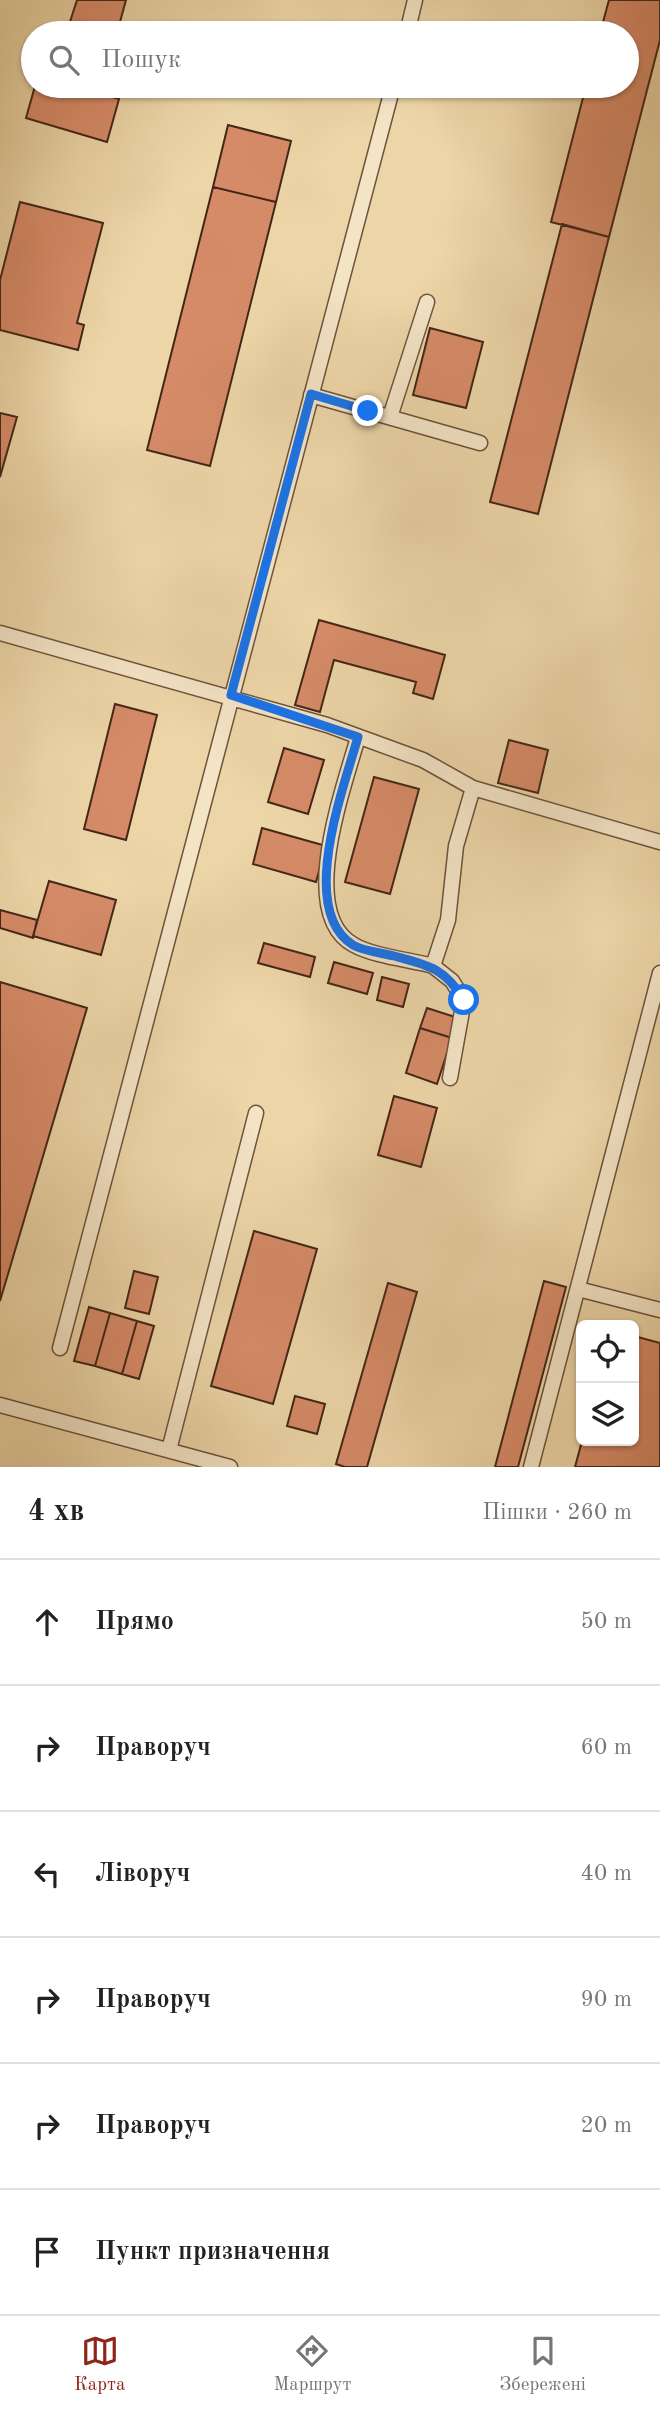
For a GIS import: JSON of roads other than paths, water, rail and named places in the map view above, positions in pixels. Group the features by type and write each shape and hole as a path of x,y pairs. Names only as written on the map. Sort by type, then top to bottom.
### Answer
{"lane":[{"path":"410,21 415,0"},
{"path":"60,1348 390,98"},
{"path":"390,417 427,302"},
{"path":"311,394 480,443"},
{"path":"0,633 231,695 423,760 473,788 660,842"},
{"path":"358,737 328,859 325,894 332,925 353,945 433,966 452,981 464,1000 450,1078"},
{"path":"433,966 448,920 456,846 473,788"},
{"path":"531,1467 660,973"},
{"path":"169,1450 256,1113"},
{"path":"578,1289 660,1310"},
{"path":"0,1405 230,1467"}]}
